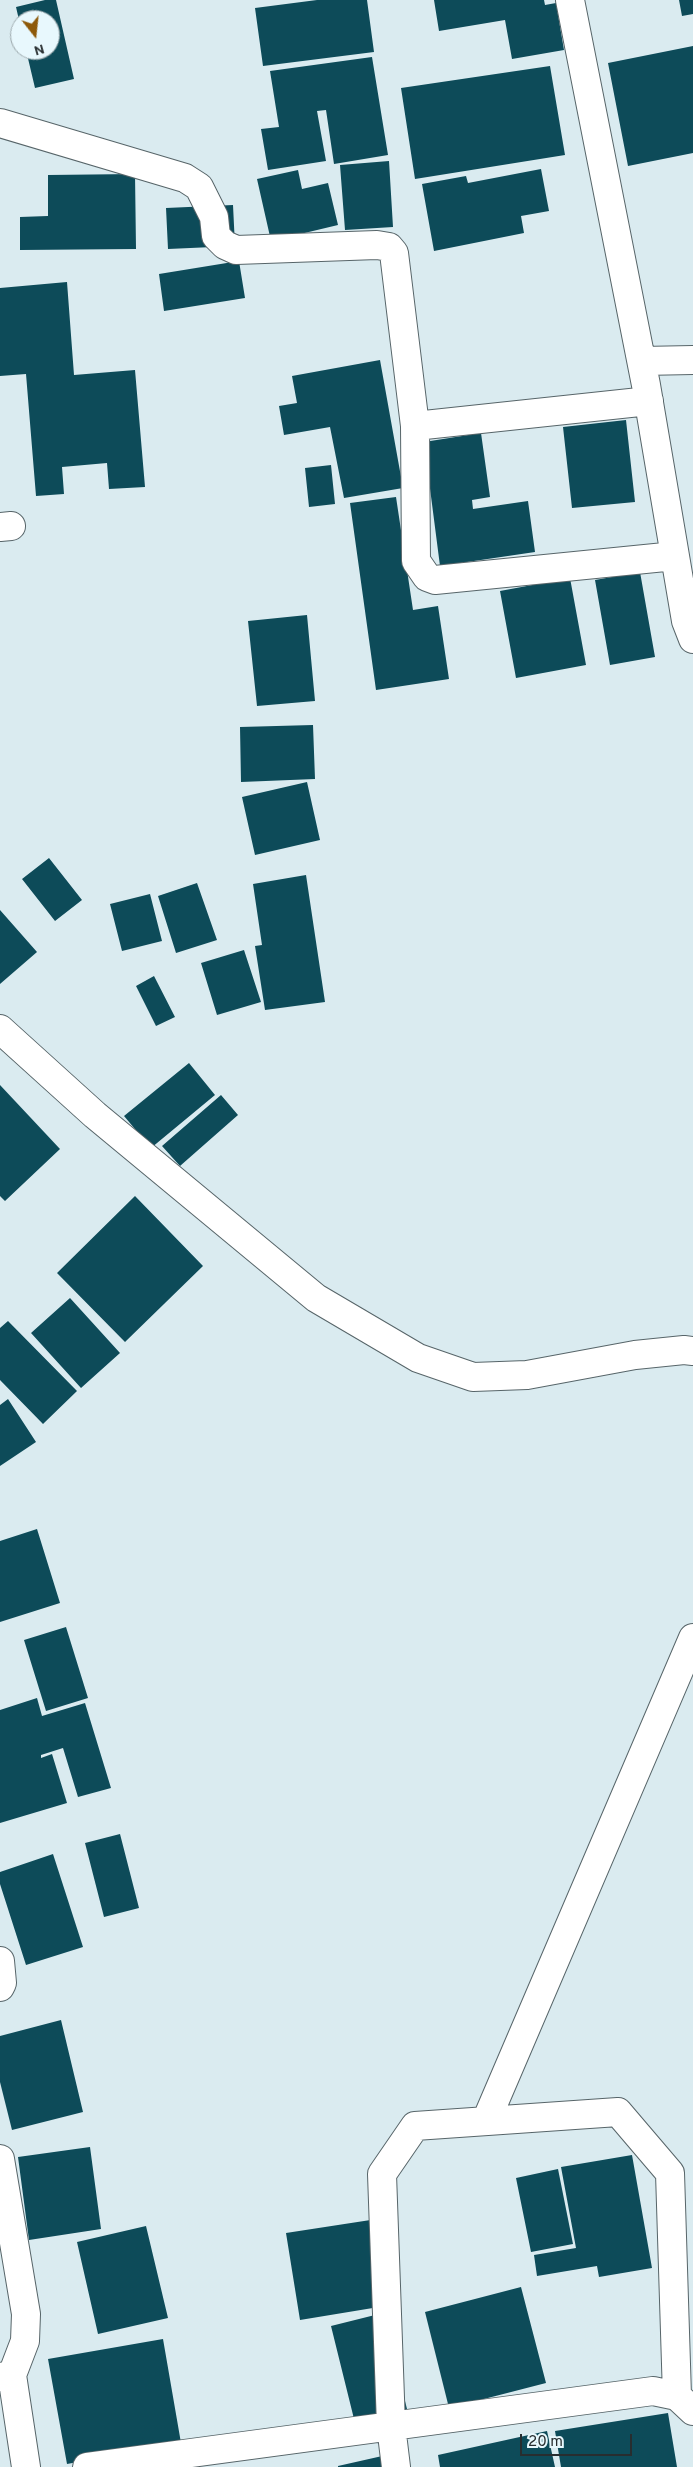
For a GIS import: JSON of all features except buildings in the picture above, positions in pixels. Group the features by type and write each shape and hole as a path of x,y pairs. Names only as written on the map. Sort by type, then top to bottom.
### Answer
{"street":[{"path":"570,0 642,361 686,621 693,639"},
{"path":"0,123 131,162 162,169 185,178 199,187 214,217 216,236 225,245 236,250 377,244 389,248 394,253 415,426 416,561 427,577 434,580 675,556"},
{"path":"642,361 693,360"},
{"path":"415,426 649,401"},
{"path":"0,1029 95,1115 316,1298 418,1358 473,1377 527,1375 635,1355 684,1350 693,1351"},
{"path":"486,2121 693,1638"},
{"path":"0,1961 2,1983 0,1987"},
{"path":"87,2467 392,2426 653,2391 685,2404 670,2173 618,2112 415,2126 382,2174 392,2426 396,2467"},
{"path":"0,2159 26,2314 25,2342 6,2376 26,2467"}]}
